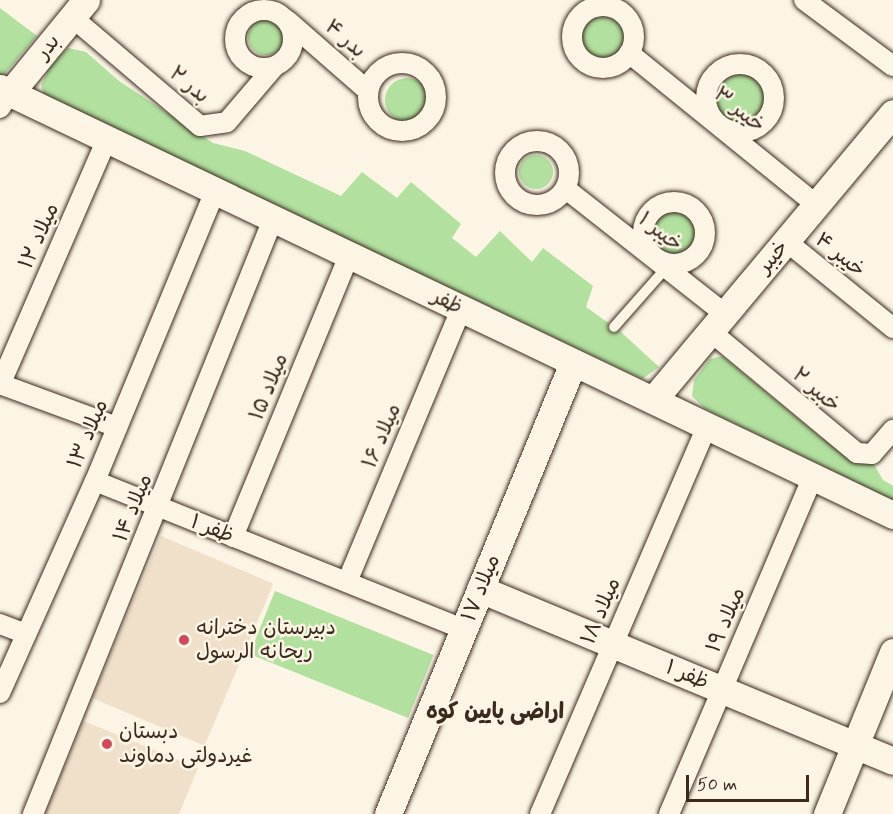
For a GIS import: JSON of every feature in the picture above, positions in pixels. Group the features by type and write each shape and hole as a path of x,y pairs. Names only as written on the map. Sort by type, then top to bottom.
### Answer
{"street":[{"name":"بدر ۴","path":"264,0 368,91"},
{"path":"804,0 893,66"},
{"name":"بدر ۲","path":"79,8 200,126 227,122 273,67"},
{"name":"بدر","path":"4,97 79,8"},
{"path":"270,10 282,16 291,28 292,47 289,56 273,67 246,62 236,46 235,36 243,19 251,13 270,10"},
{"name":"خیبر ۳","path":"629,54 818,206"},
{"name":"ظفر","path":"4,97 107,139 893,515"},
{"name":"خیبر","path":"653,400 786,241 888,129"},
{"name":"میلاد ۱۲","path":"0,384 107,139"},
{"name":"خیبر ۱","path":"566,189 659,262 717,323"},
{"name":"میلاد ۱۳","path":"0,693 95,481 215,191"},
{"name":"میلاد ۱۴","path":"33,814 159,507 273,219"},
{"name":"خیبر ۴","path":"786,241 893,328"},
{"name":"میلاد ۱۵","path":"233,537 349,255"},
{"name":"میلاد ۱۶","path":"347,582 461,309"},
{"name":"خبیر ۲","path":"717,323 857,453 872,454 893,430"},
{"name":"میلاد ۱۷","path":"388,814 573,362"},
{"path":"0,384 117,428"},
{"name":"میلاد ۱۸","path":"540,814 706,426"},
{"name":"میلاد ۱۹","path":"669,814 813,477"},
{"name":"ظفر ۱","path":"95,481 464,629"},
{"name":"ظفر ۱","path":"480,588 893,760"},
{"path":"0,624 26,634"},
{"path":"827,814 893,652"}],"lane":[{"path":"614,327 659,262"}],"shaded area":[{"name":"دبیرستان دخترانه ریحانه الرسول","path":"161,536 273,584 205,746 92,698"},
{"name":"دبستان غیردولتی دماوند","path":"84,721 198,768 179,814 45,814"}],"green space":[{"path":"0,8 37,36 1,78 0,77"},
{"path":"603,17 618,23 624,38 618,53 603,59 588,53 582,38 588,23"},
{"path":"266,19 278,25 284,37 278,49 266,55 254,49 248,37 254,25"},
{"path":"68,48 86,52 119,81 213,143 245,151 341,196 362,172 397,198 411,182 461,224 452,238 476,257 500,231 532,262 543,248 593,286 586,307 621,332 659,367 642,379 44,96 41,85 52,63"},
{"path":"737,74 747,74 760,81 767,94 767,104 760,117 747,124 737,124 728,120 721,113 717,104 717,94 721,85 728,78"},
{"path":"407,78 416,79 423,84 428,91 428,109 423,116 416,121 407,122 398,121 391,116 386,109 385,100 386,91 391,84 398,79"},
{"path":"536,155 548,160 553,172 548,184 536,189 524,184 519,172 524,160"},
{"path":"675,212 691,218 697,234 691,250 675,256 659,250 653,234 659,218"},
{"path":"722,356 820,437 857,461 872,461 883,480 893,486 893,500 705,409 692,396 694,380 710,359"},
{"path":"275,591 434,655 408,718 250,654"}],"place":[{"name":"دبیرستان دخترانه ریحانه الرسول","path":"184,640"},
{"name":"دبستان غیردولتی دماوند","path":"107,744"}],"district":[{"name":"اراضی پایین کوه","path":"495,713"}]}
